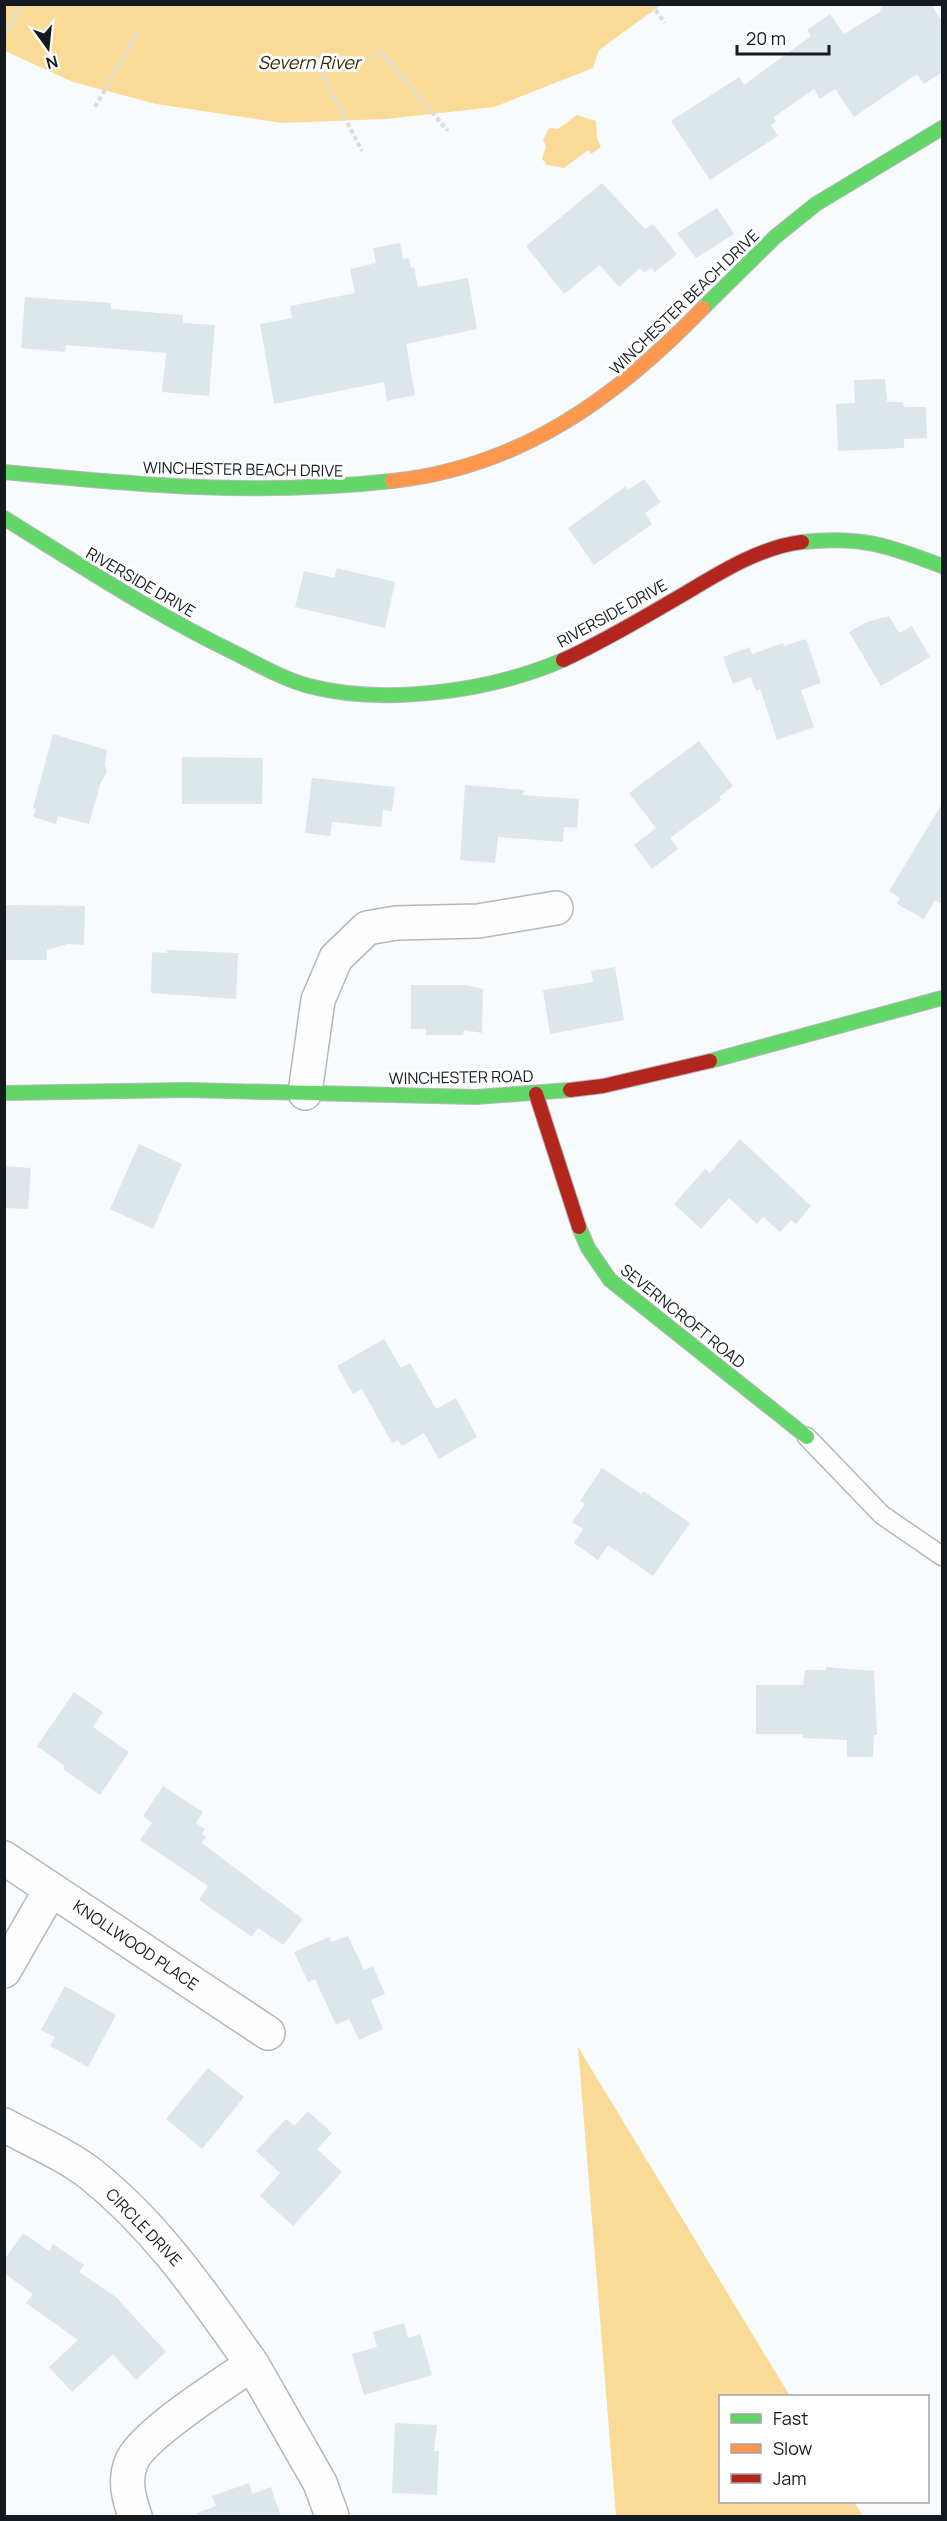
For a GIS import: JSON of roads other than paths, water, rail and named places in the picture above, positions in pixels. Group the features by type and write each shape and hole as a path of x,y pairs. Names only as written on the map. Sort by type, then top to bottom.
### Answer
{"street":[{"name":"WINCHESTER BEACH DRIVE","path":"4,472 196,489 361,487 432,475 536,440 577,418 618,388 663,349 799,217 851,180 942,128"},
{"name":"RIVERSIDE DRIVE","path":"4,518 106,584 218,646 317,688 371,693 442,692 546,667 586,650 721,570 758,554 800,542 844,537 918,554 942,566"},
{"path":"305,1093 318,1000 336,958 367,928 396,923 478,921 556,908"},
{"name":"WINCHESTER ROAD","path":"4,1093 187,1090 476,1097 536,1094 603,1086 677,1070 942,998"},
{"name":"SEVERNCROFT ROAD","path":"536,1094 573,1212 588,1248 610,1280 807,1437"},
{"name":"KNOLLWOOD PLACE","path":"4,1858 268,2033"},
{"path":"4,1971 51,1889"},
{"name":"CIRCLE DRIVE","path":"4,2125 90,2174 125,2205 178,2260 252,2364 320,2483 332,2517"},
{"path":"135,2517 127,2494 131,2462 160,2429 252,2364"}],"lane":[{"path":"807,1437 882,1515 942,1556"}],"water":[{"name":"Severn River","path":"5,4 661,5 599,50 593,68 494,107 386,119 282,123 156,104 73,82 5,51"},
{"path":"577,115 596,121 597,138 601,147 591,154 588,150 564,168 547,165 542,159 546,146 543,140 549,128 558,129"},
{"path":"578,2047 789,2395 719,2395 719,2503 855,2503 863,2516 616,2516"}]}
